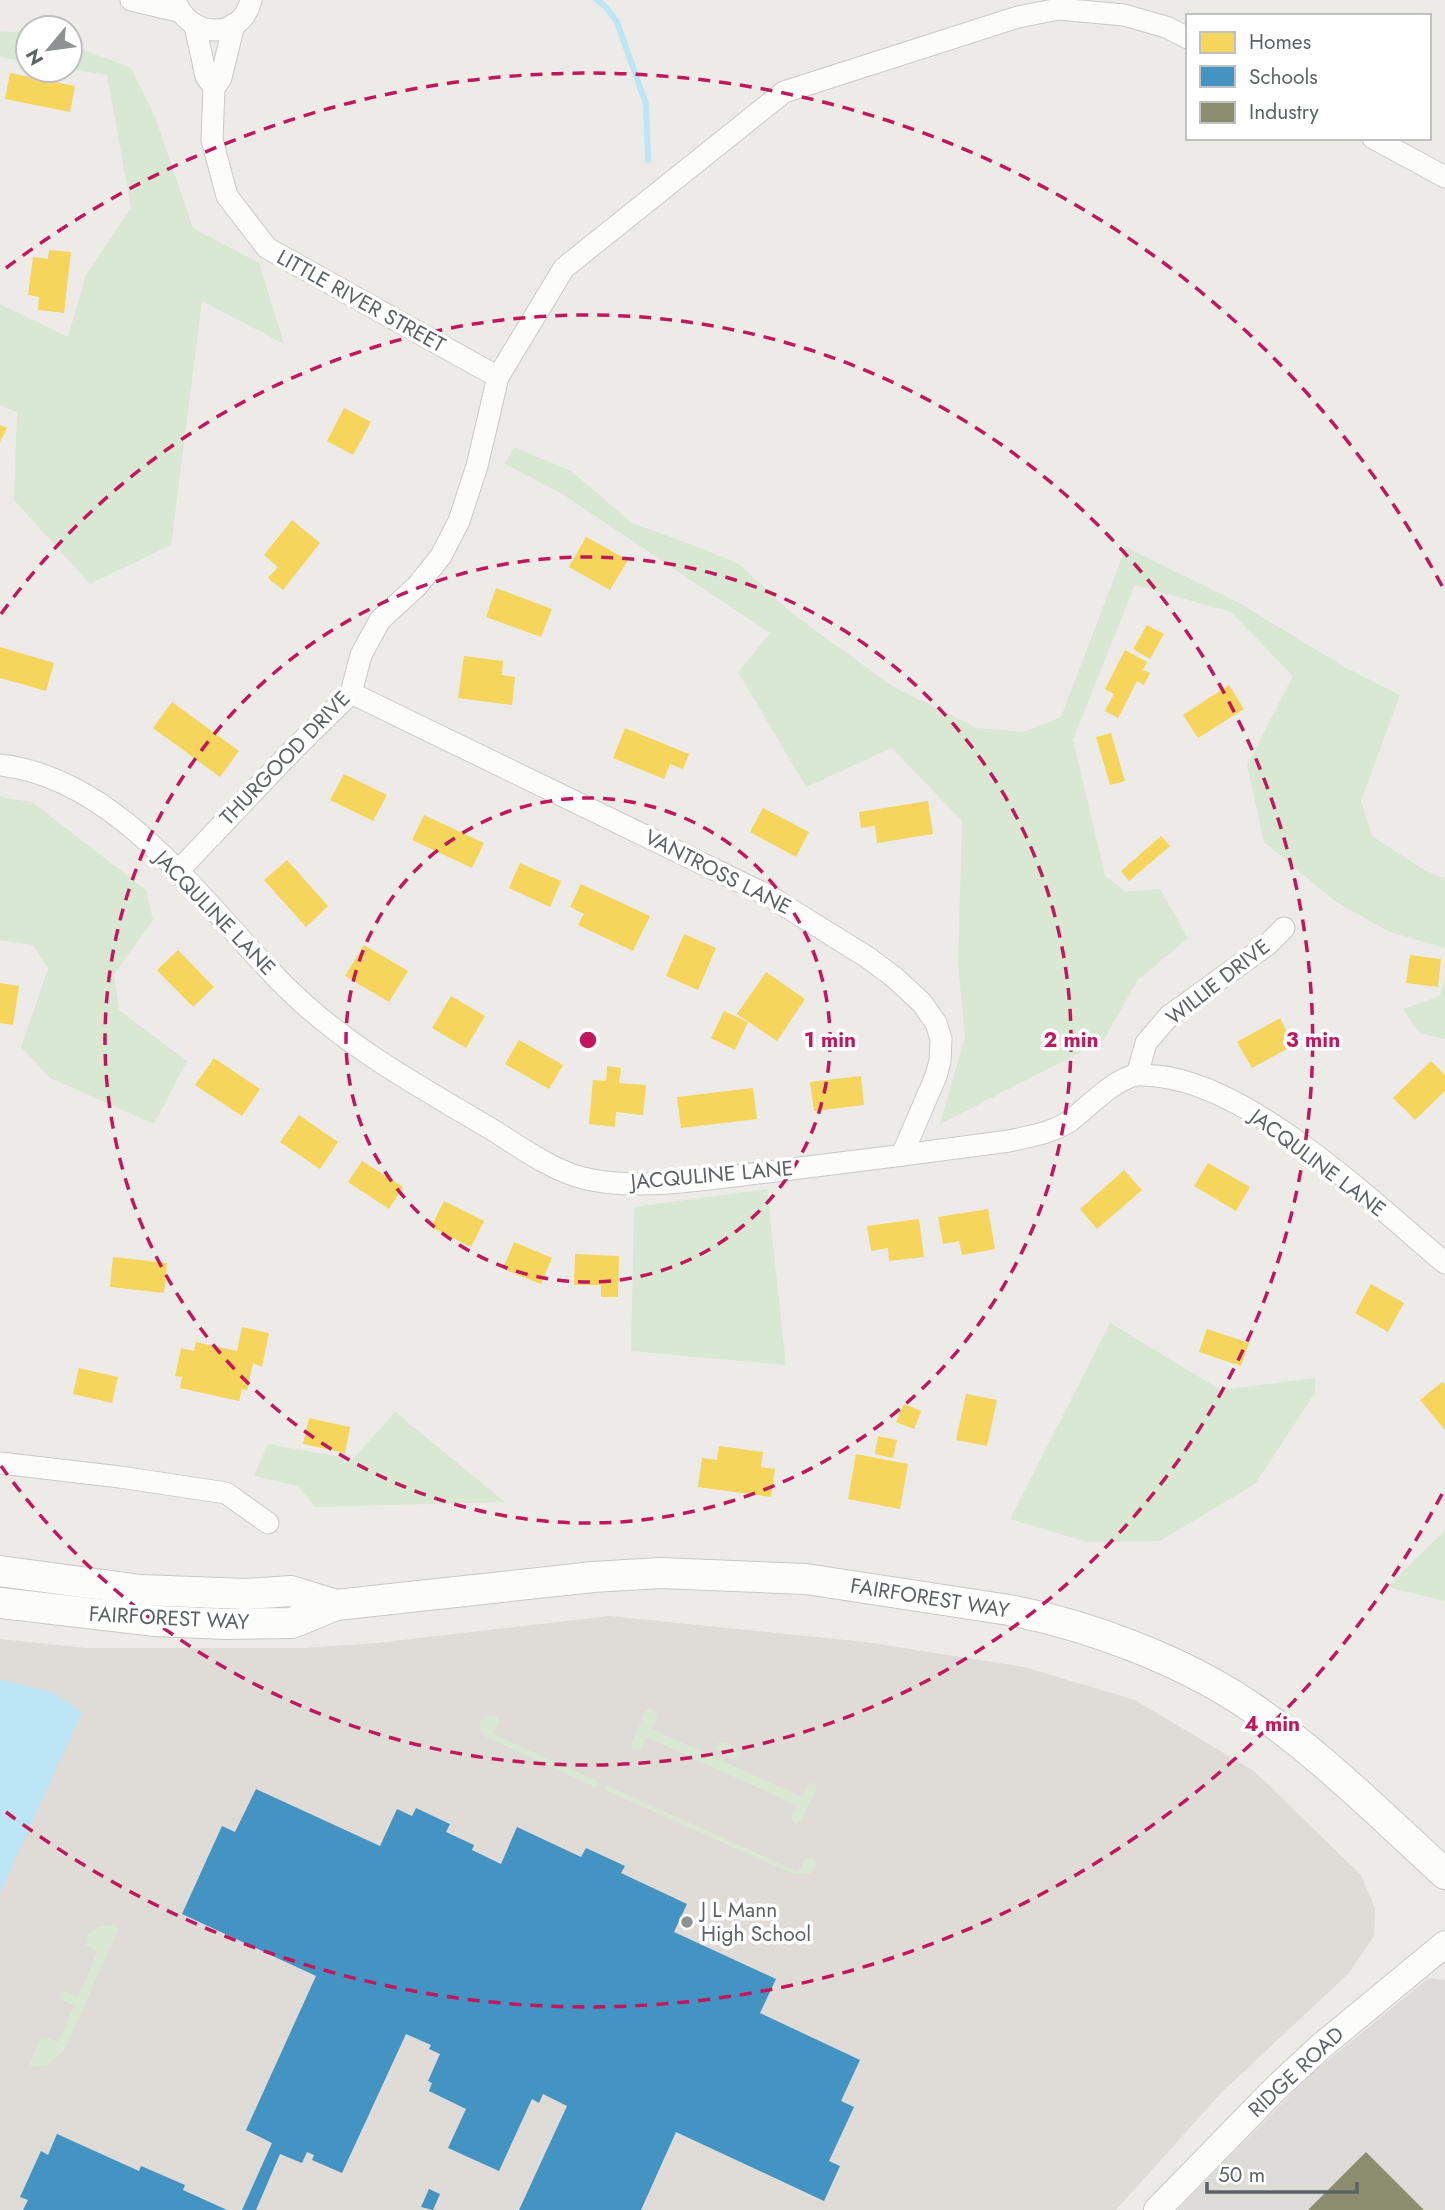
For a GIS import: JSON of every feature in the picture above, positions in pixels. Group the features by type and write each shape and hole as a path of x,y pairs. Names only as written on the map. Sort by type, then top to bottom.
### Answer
{"main road":[{"name":"FAIRFOREST WAY","path":"0,1571 141,1590 246,1594 291,1591 336,1605"},
{"name":"FAIRFOREST WAY","path":"0,1603 156,1621 226,1624 292,1622 336,1605 593,1577 685,1573 806,1579 963,1601 1040,1616 1122,1642 1164,1660 1251,1707 1328,1767 1445,1874"}],"street":[{"path":"131,0 176,5 187,21 211,30 234,24 244,16 253,2"},
{"name":"THURGOOD DRIVE","path":"179,870 351,693 360,655 380,620 429,573 441,556 459,521 477,466 498,377 564,268 784,92 1018,17 1059,9 1126,7 1186,37"},
{"name":"LITTLE RIVER STREET","path":"234,24 221,78 214,88 212,140 227,196 267,248 498,377"},
{"name":"LITTLE RIVER STREET","path":"195,26 206,76 214,88"},
{"path":"1377,140 1445,177"},
{"name":"VANTROSS LANE","path":"351,693 769,896 867,957 894,977 922,1003 936,1023 941,1039 936,1076 902,1155"},
{"name":"JACQULINE LANE","path":"0,765 14,766 47,776 89,797 143,838 179,870 289,991 328,1026 406,1078 546,1162 581,1178 617,1183 649,1183 725,1177 1009,1141 1051,1131 1068,1122 1110,1088 1137,1074 1191,1083 1241,1106 1288,1135 1345,1178 1445,1263"},
{"name":"WILLIE DRIVE","path":"1137,1074 1146,1043 1169,1016 1267,945 1284,928"},
{"path":"0,1463 226,1493 268,1523"},
{"name":"RIDGE ROAD","path":"1157,2210 1275,2089 1319,2048 1445,1944"}],"shaded area":[{"name":"J L Mann High School","path":"610,1616 865,1642 1024,1667 1135,1700 1254,1771 1361,1875 1375,1908 1374,1936 1349,1973 1222,2092 1116,2210 0,2210 0,1639 86,1648 304,1648 377,1643"},
{"path":"1428,1978 1445,1980 1445,2210 1177,2210 1310,2075"}],"green space":[{"path":"0,31 14,32 14,60 0,57"},
{"path":"84,50 131,68 155,117 193,228 259,263 284,344 202,301 171,545 90,584 14,500 17,412 0,405 0,304 68,337 86,275 131,208 107,75 84,71"},
{"path":"514,447 571,471 632,523 739,564 793,614 892,686 977,728 1023,732 1061,717 1126,547 1239,603 1343,666 1400,695 1361,801 1372,836 1424,870 1445,879 1445,948 1390,932 1336,902 1264,842 1247,765 1293,676 1231,612 1135,585 1073,740 1105,875 1125,892 1160,889 1188,938 1138,980 1103,1041 940,1124 965,1037 958,964 962,821 892,748 806,787 738,672 770,633 564,495 505,464"},
{"path":"0,797 32,802 146,890 153,920 114,974 119,1010 187,1061 154,1124 50,1078 21,1047 48,969 33,945 0,940"},
{"path":"1445,977 1445,1039 1419,1033 1403,1009 1440,996"},
{"path":"767,1189 786,1365 631,1351 634,1207"},
{"path":"1110,1323 1221,1390 1315,1378 1315,1393 1255,1484 1160,1541 1087,1542 1010,1519"},
{"path":"395,1412 505,1502 315,1507 298,1486 254,1476 268,1444 353,1459"},
{"path":"1445,1531 1445,1601 1387,1587"},
{"path":"650,1708 658,1714 652,1729 802,1797 809,1783 816,1784 801,1821 795,1824 791,1819 796,1805 646,1737 641,1749 633,1750 631,1744 646,1710"},
{"path":"488,1715 497,1716 499,1720 493,1734 599,1784 595,1787 486,1737 480,1725 482,1719"},
{"path":"719,1742 728,1743 741,1753 738,1761 715,1749"},
{"path":"608,1786 798,1872 806,1857 813,1858 816,1866 810,1874 793,1874 605,1790 604,1787"},
{"path":"116,1924 118,1930 64,2051 46,2066 31,2067 30,2062 40,2039 46,2037 58,2042 74,2006 61,1999 61,1992 78,1997 97,1952 85,1945 87,1934 99,1926"}],"water":[{"path":"0,1681 52,1692 82,1712 0,1893"}],"building: Homes":[{"path":"10,73 14,74 14,84 75,86 70,112 5,99"},
{"path":"49,250 71,252 64,313 38,310 39,297 28,295 33,257 48,259"},
{"path":"344,408 371,422 353,455 327,441"},
{"path":"0,425 7,428 0,442"},
{"path":"292,520 320,543 283,590 268,578 278,567 264,555"},
{"path":"586,537 628,560 610,590 569,567"},
{"path":"496,588 552,609 541,637 486,617"},
{"path":"1147,625 1164,634 1150,659 1133,649"},
{"path":"0,647 54,663 46,691 0,678"},
{"path":"1125,650 1147,662 1143,670 1150,673 1144,685 1137,681 1118,718 1105,711 1114,694 1105,689"},
{"path":"464,656 503,661 502,675 515,677 512,705 458,698"},
{"path":"1229,685 1244,709 1198,738 1183,715"},
{"path":"172,702 239,751 220,777 153,728"},
{"path":"625,728 689,754 683,769 670,764 664,779 613,758"},
{"path":"1111,733 1125,781 1110,785 1096,737"},
{"path":"344,774 387,795 373,821 330,800"},
{"path":"928,801 933,834 877,843 875,826 861,828 859,812"},
{"path":"763,808 809,832 796,857 750,832"},
{"path":"424,815 484,843 472,868 412,840"},
{"path":"1161,836 1170,846 1129,881 1121,871"},
{"path":"287,860 328,906 306,927 264,880"},
{"path":"520,863 561,881 550,907 509,888"},
{"path":"581,884 650,916 633,951 578,925 584,914 570,907"},
{"path":"684,934 716,948 698,990 666,976"},
{"path":"364,945 408,971 389,1002 345,976"},
{"path":"178,950 214,987 193,1007 157,970"},
{"path":"1410,955 1441,959 1438,987 1406,983"},
{"path":"766,972 805,999 777,1041 737,1014"},
{"path":"0,983 19,986 13,1025 0,1023"},
{"path":"451,996 485,1016 466,1048 432,1028"},
{"path":"724,1011 748,1022 735,1050 711,1038"},
{"path":"1280,1018 1294,1045 1252,1068 1237,1042"},
{"path":"519,1040 563,1065 549,1089 505,1064"},
{"path":"214,1058 260,1089 242,1116 195,1085"},
{"path":"1431,1061 1445,1075 1445,1091 1415,1120 1393,1098"},
{"path":"607,1066 621,1068 619,1083 646,1085 643,1115 616,1112 615,1127 589,1124 593,1080 606,1081"},
{"path":"861,1076 864,1105 814,1111 810,1082"},
{"path":"753,1088 757,1119 681,1128 677,1097"},
{"path":"299,1115 338,1142 320,1169 280,1142"},
{"path":"362,1161 403,1187 389,1209 348,1182"},
{"path":"1208,1163 1250,1187 1236,1211 1194,1186"},
{"path":"1124,1170 1142,1190 1097,1229 1080,1209"},
{"path":"444,1201 484,1221 471,1247 431,1227"},
{"path":"988,1209 995,1249 962,1255 959,1241 943,1244 938,1217"},
{"path":"919,1219 924,1257 889,1261 888,1248 871,1251 867,1226"},
{"path":"514,1242 552,1258 541,1284 503,1269"},
{"path":"575,1254 619,1256 618,1297 601,1297 601,1285 574,1285"},
{"path":"113,1257 167,1263 164,1293 110,1287"},
{"path":"1371,1284 1404,1303 1388,1332 1355,1313"},
{"path":"242,1327 269,1333 262,1367 253,1363 247,1390 242,1389 239,1401 180,1388 182,1377 175,1376 181,1348 194,1351 196,1342 237,1351"},
{"path":"1207,1329 1249,1343 1241,1366 1199,1352"},
{"path":"79,1368 118,1377 112,1403 73,1394"},
{"path":"1442,1382 1445,1385 1445,1430 1420,1400"},
{"path":"966,1394 997,1400 987,1446 956,1440"},
{"path":"904,1404 921,1411 914,1429 896,1422"},
{"path":"309,1418 350,1427 345,1453 303,1444"},
{"path":"878,1436 897,1440 893,1458 875,1454"},
{"path":"719,1446 763,1452 761,1467 775,1469 771,1497 698,1487 702,1458 717,1460"},
{"path":"856,1454 908,1464 900,1509 848,1499"}],"building: Schools":[{"path":"256,1789 380,1846 397,1809 412,1816 416,1808 450,1824 446,1832 474,1845 472,1850 501,1864 517,1827 581,1857 586,1848 625,1866 621,1873 687,1904 674,1932 776,1979 760,2013 860,2060 841,2101 854,2107 829,2161 840,2166 824,2201 676,2132 641,2210 519,2210 567,2106 543,2094 539,2103 532,2099 499,2171 448,2148 466,2109 429,2091 432,2083 428,2081 440,2054 429,2049 431,2045 406,2034 342,2173 312,2160 314,2155 307,2152 302,2163 280,2154 256,2210 242,2210 272,2143 246,2130 316,1976 182,1914 222,1826 235,1832"},
{"path":"57,2134 139,2171 141,2166 185,2185 183,2190 227,2210 23,2210 28,2200 20,2197 41,2151 48,2155"},
{"path":"429,2189 440,2194 433,2210 421,2207"}],"building: Industry":[{"path":"1366,2152 1424,2210 1308,2210"}],"waterway":[{"path":"597,0 617,22 646,104 648,160"}],"place":[{"name":"J L Mann High School","path":"687,1922"}]}
